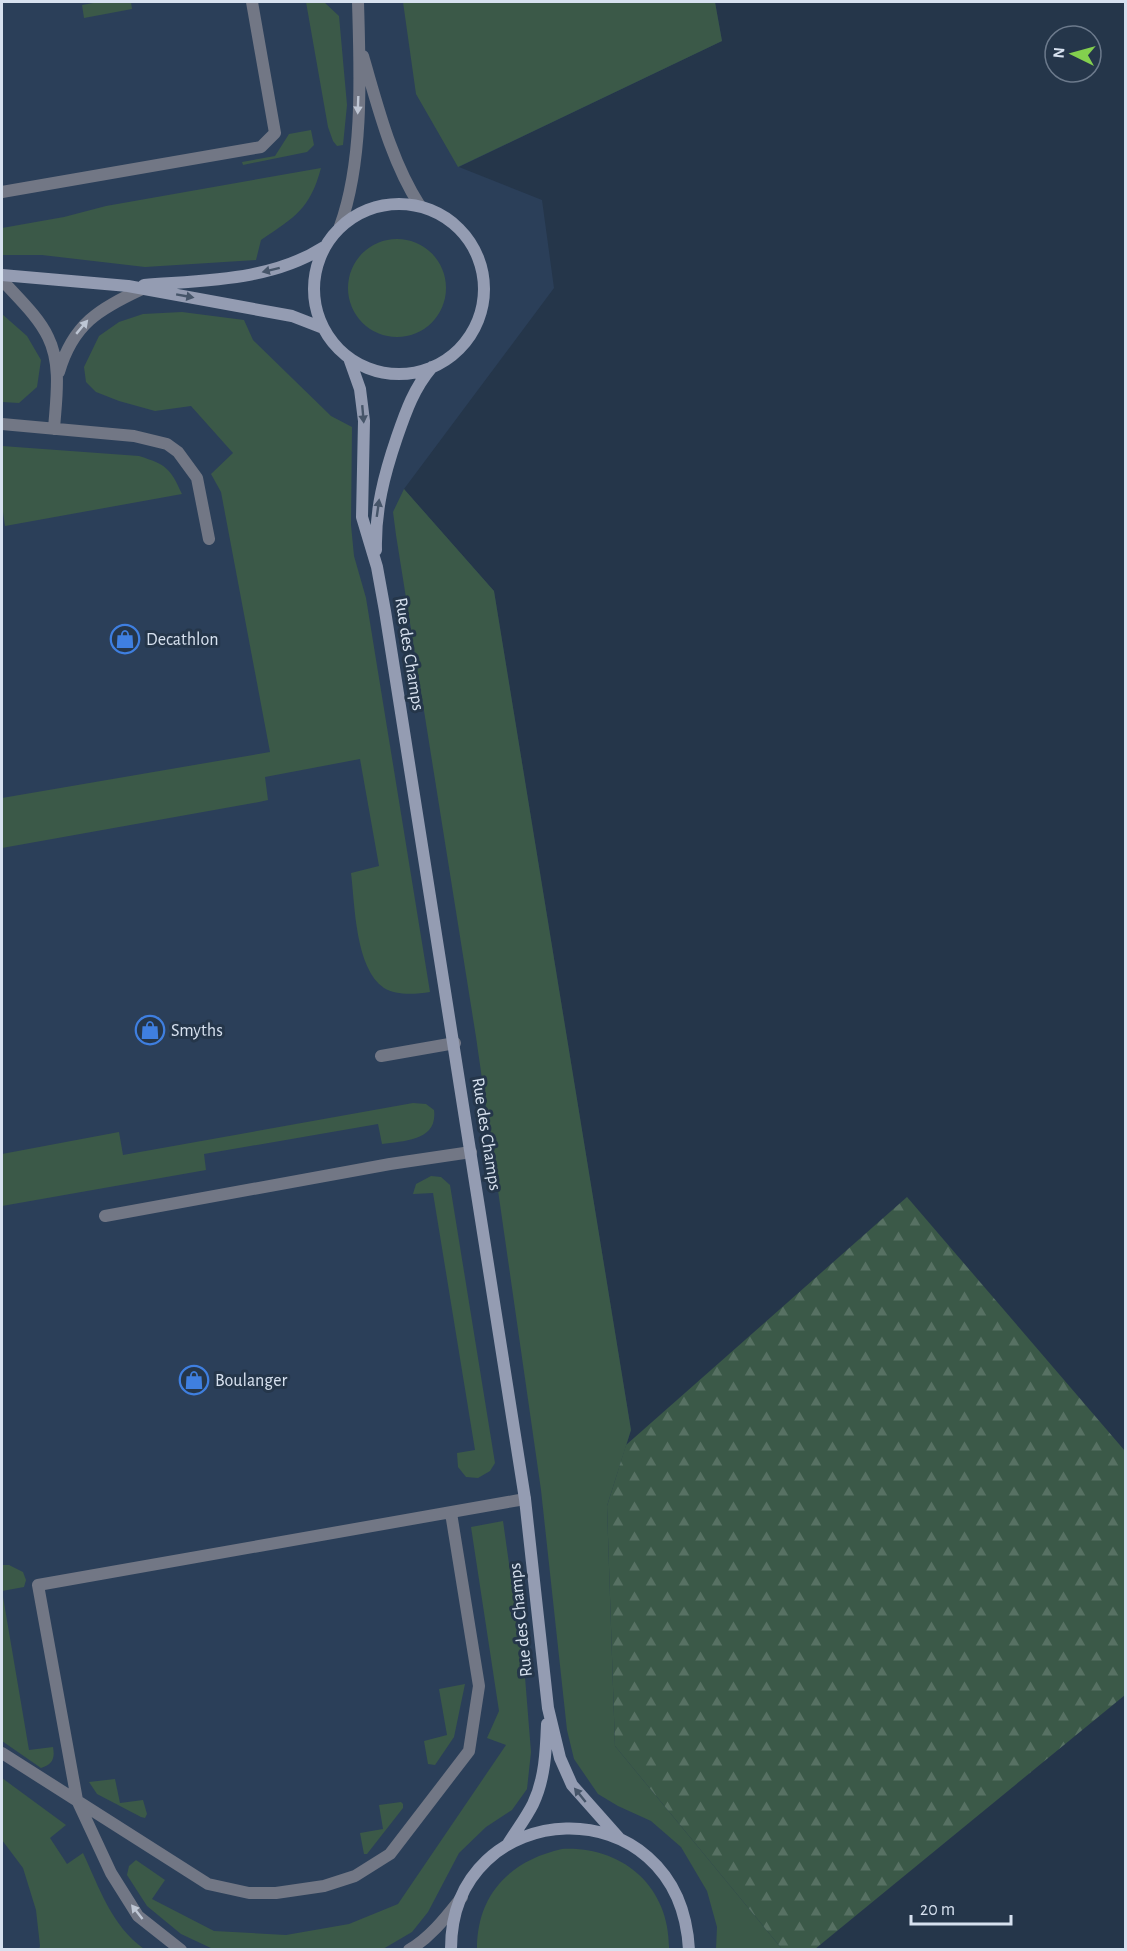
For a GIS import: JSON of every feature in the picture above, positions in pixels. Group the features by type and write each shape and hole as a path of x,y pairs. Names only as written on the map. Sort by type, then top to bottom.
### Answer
{"street":[{"path":"2,192 261,147 275,133 252,2"},
{"path":"340,226 372,207 396,203 420,206 444,217 464,234 477,256 484,282 481,308 471,332 455,353 421,371 396,374 371,369 349,358 331,340 323,328 315,306 315,270 324,247 340,226 354,178 360,46 358,2"},
{"path":"360,46 395,157 407,185 420,206"},
{"path":"128,286 195,281 262,272 294,264 324,247"},
{"path":"2,275 128,286 292,316 323,328"},
{"path":"2,280 29,310 48,337 54,351 57,379 54,429"},
{"path":"57,379 70,343 89,319 114,302 142,289"},
{"name":"Rue des Champs","path":"349,358 360,389 364,421 362,517 377,567 454,1043 525,1499 548,1708 560,1758 571,1783 619,1838"},
{"name":"Rue des Champs","path":"377,567 376,513 385,472 415,391 432,367"},
{"path":"2,424 151,439 167,444 178,452 197,478 209,539"},
{"path":"381,1056 454,1043"},
{"path":"105,1216 390,1164 471,1152"},
{"path":"181,1950 138,1916 111,1873 77,1800 38,1585 525,1499"},
{"path":"2,1753 208,1884 249,1893 276,1893 324,1886 355,1876 390,1854 469,1751 478,1686 451,1513"},
{"name":"Rue des Champs","path":"507,1845 533,1804 538,1790 546,1752 548,1708"},
{"path":"409,1950 430,1933 462,1897 480,1868 507,1845 528,1835 562,1827 597,1830 619,1838 648,1857 671,1884 685,1916 689,1950"},
{"path":"451,1950 454,1919 462,1897"}],"shaded area":[{"path":"2,2 715,2 722,41 459,167 542,200 554,288 404,489 494,591 631,1430 607,1506 615,1746 782,1949 2,1950"}],"green space":[{"path":"99,2 131,2 132,9 84,18 82,5"},
{"path":"306,2 324,2 339,16 347,105 343,145 337,146 328,127"},
{"path":"403,2 715,2 722,41 458,167 416,94"},
{"path":"311,130 314,145 307,152 243,165 242,162 275,156 289,134"},
{"path":"321,168 317,182 306,203 292,218 261,240 256,260 145,267 42,255 2,255 2,228 64,217 106,206"},
{"path":"397,239 416,243 431,254 442,269 446,288 442,307 431,322 416,333 397,337 378,333 363,322 352,307 348,288 352,269 363,254 378,243"},
{"path":"182,312 244,320 253,340 331,416 352,427 351,525 354,556 366,598 430,992 401,993 384,988 374,979 362,951 351,873 379,866 360,759 265,777 268,800 2,848 2,798 270,752 221,492 211,474 233,453 191,406 155,411 96,392 86,382 84,367 99,336 119,322 143,314"},
{"path":"2,314 27,336 41,360 37,387 19,403 2,402"},
{"path":"2,446 139,456 167,469 182,494 5,526 2,505"},
{"path":"404,489 494,591 631,1430 607,1506 615,1746 782,1949 716,1949 717,1927 707,1891 681,1847 651,1821 598,1794 574,1759 567,1730 541,1490 476,1037 396,535 393,512"},
{"path":"413,1103 426,1104 434,1110 431,1128 418,1138 382,1144 378,1124 204,1154 206,1170 2,1206 2,1154 119,1132 123,1155"},
{"path":"431,1176 441,1177 450,1185 495,1463 490,1471 478,1478 466,1477 458,1467 457,1453 475,1450 433,1193 413,1194 416,1184"},
{"path":"907,1197 1125,1451 1125,1695 815,1949 782,1949 615,1746 607,1506 626,1445"},
{"path":"503,1521 525,1677 531,1752 527,1789 512,1810 486,1827 459,1853 428,1912 412,1932 383,1949 213,1949 181,1934 147,1906 127,1875 129,1866 136,1860 165,1880 152,1899 214,1931 286,1935 349,1924 398,1904 506,1745 487,1738 499,1711 471,1527"},
{"path":"2,1565 9,1565 23,1572 26,1580 24,1587 2,1591"},
{"path":"2,1591 29,1750 53,1747 52,1760 41,1768 2,1741"},
{"path":"465,1684 454,1737 435,1765 428,1764 424,1741 447,1735 439,1689"},
{"path":"2,1778 66,1825 50,1838 67,1864 83,1853 115,1918 144,1949 39,1949 36,1910 23,1868 2,1840"},
{"path":"115,1779 120,1803 143,1800 147,1814 145,1818 97,1794 89,1782"},
{"path":"401,1802 403,1808 367,1854 364,1854 360,1833 383,1829 379,1805"},
{"path":"562,1849 584,1850 605,1855 623,1863 639,1875 652,1889 661,1907 667,1927 669,1949 477,1949 478,1930 483,1912 500,1883 526,1862"}],"place":[{"name":"Decathlon","path":"125,639"},
{"name":"Smyths","path":"150,1030"},
{"name":"Boulanger","path":"194,1380"}]}
